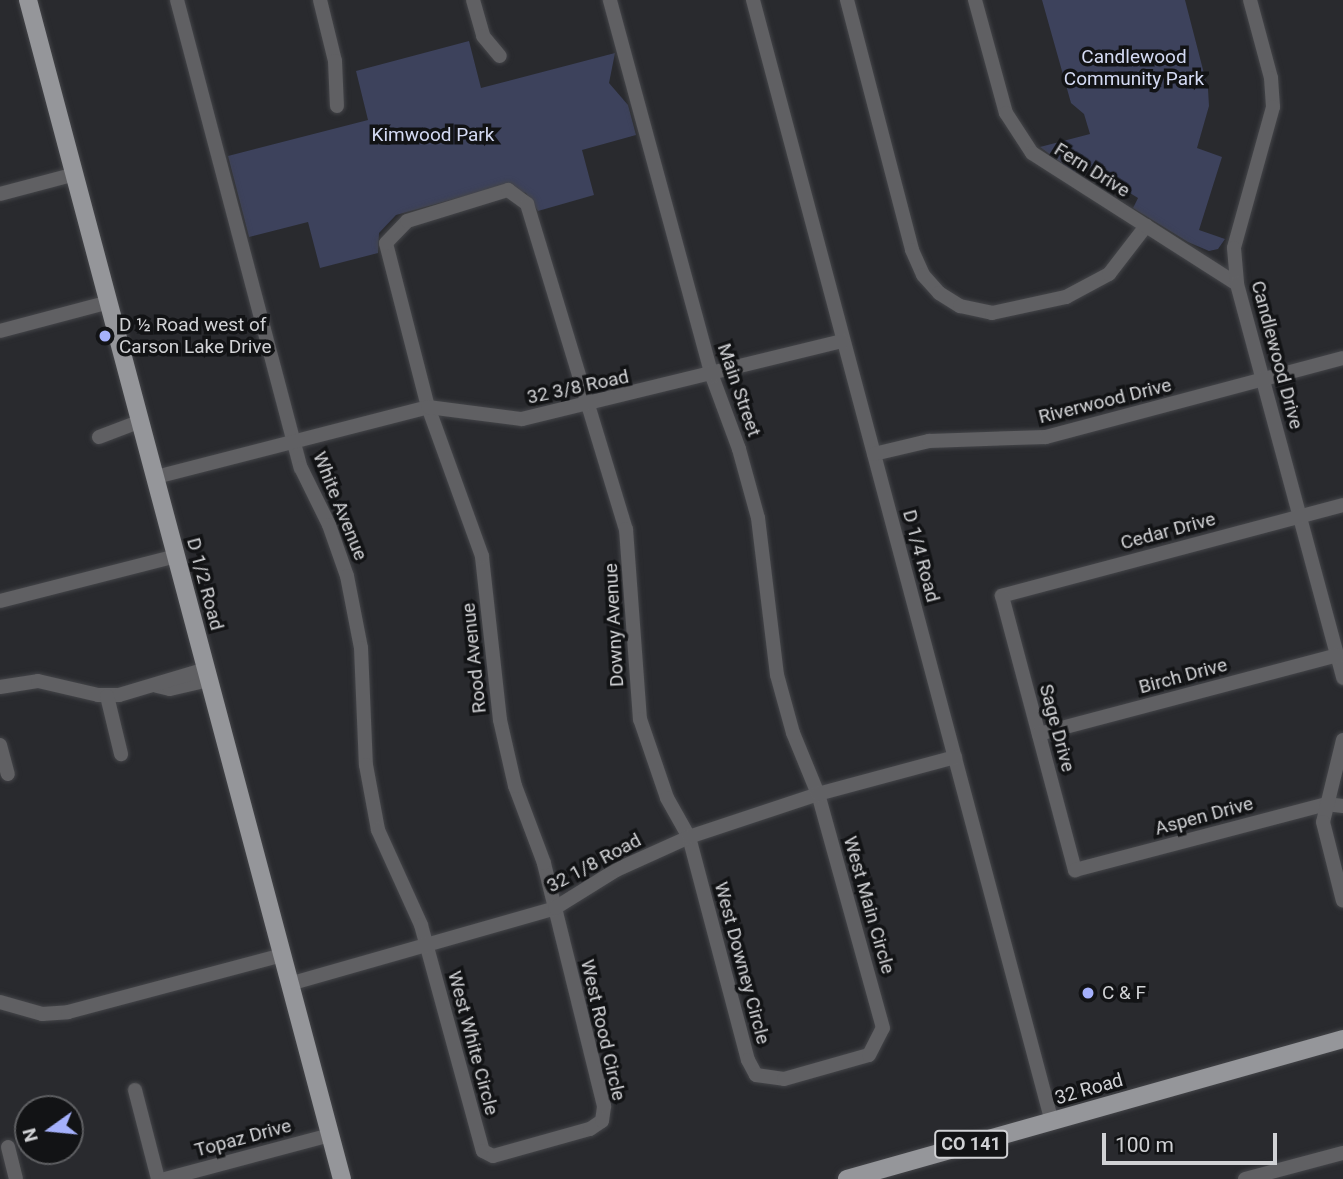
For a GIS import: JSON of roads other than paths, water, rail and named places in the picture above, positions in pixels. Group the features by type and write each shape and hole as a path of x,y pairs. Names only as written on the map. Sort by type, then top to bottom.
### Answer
{"main road":[{"name":"D 1/2 Road","path":"28,0 342,1179"},
{"name":"32 Road","path":"847,1179 1343,1039"}],"street":[{"name":"White Avenue","path":"177,0 301,468 329,525 356,617 366,765 378,830 427,946"},
{"path":"320,0 335,61 337,106"},
{"path":"473,0 483,36 499,56"},
{"name":"Main Street","path":"610,0 712,376 740,449 758,518 777,674 793,733 818,794"},
{"name":"D 1/4 Road","path":"753,0 1052,1122"},
{"path":"847,0 912,250 923,275 939,293 960,306 992,313 1066,297 1109,274 1146,226"},
{"name":"Fern Drive","path":"975,0 1000,97 1022,141 1044,164 1237,284"},
{"name":"Candlewood Drive","path":"1250,0 1271,78 1273,107 1234,248 1237,284 1343,678"},
{"path":"0,194 75,174"},
{"name":"Downy Avenue","path":"386,243 407,221 508,190 527,204 586,407 626,529 640,719 667,798 689,837"},
{"name":"Rood Avenue","path":"386,243 428,407 482,556 500,720 515,786 544,863 555,908"},
{"path":"0,331 109,302"},
{"name":"32 3/8 Road","path":"156,477 428,407 522,419 586,407 844,341"},
{"name":"Riverwood Drive","path":"874,454 929,441 1046,437 1343,358"},
{"path":"99,437 141,421"},
{"name":"Cedar Drive","path":"1002,596 1343,505"},
{"path":"0,601 176,556"},
{"name":"Sage Drive","path":"1002,596 1075,870"},
{"name":"Birch Drive","path":"1039,734 1337,655"},
{"path":"0,687 38,681 107,696 157,686 170,689 207,674"},
{"path":"107,696 121,754"},
{"path":"1343,740 1326,804 1326,842 1343,901"},
{"path":"0,745 8,774"},
{"name":"32 1/8 Road","path":"289,984 555,908 616,870 689,837 818,794 955,757"},
{"name":"West Main Circle","path":"818,794 883,1028"},
{"name":"Aspen Drive","path":"1075,870 1326,804 1343,806"},
{"name":"West Downey Circle","path":"689,837 748,1060 756,1075 783,1079 869,1055 883,1028"},
{"name":"West Rood Circle","path":"483,1151 493,1156 508,1153 590,1129 602,1121 604,1106 555,908"},
{"name":"West White Circle","path":"427,946 483,1151"},
{"path":"0,1002 42,1014 68,1012 282,955"},
{"path":"135,1090 158,1179"},
{"name":"Topaz Drive","path":"165,1179 330,1135"},
{"path":"8,1147 16,1179"},
{"path":"1245,1179 1343,1153"}],"place":[{"name":"D ½ Road west of Carson Lake Drive","path":"105,336"},
{"name":"C & F","path":"1088,993"}],"park label":[{"name":"Candlewood Community Park","path":"1134,68"},
{"name":"Kimwood Park","path":"433,135"}]}
